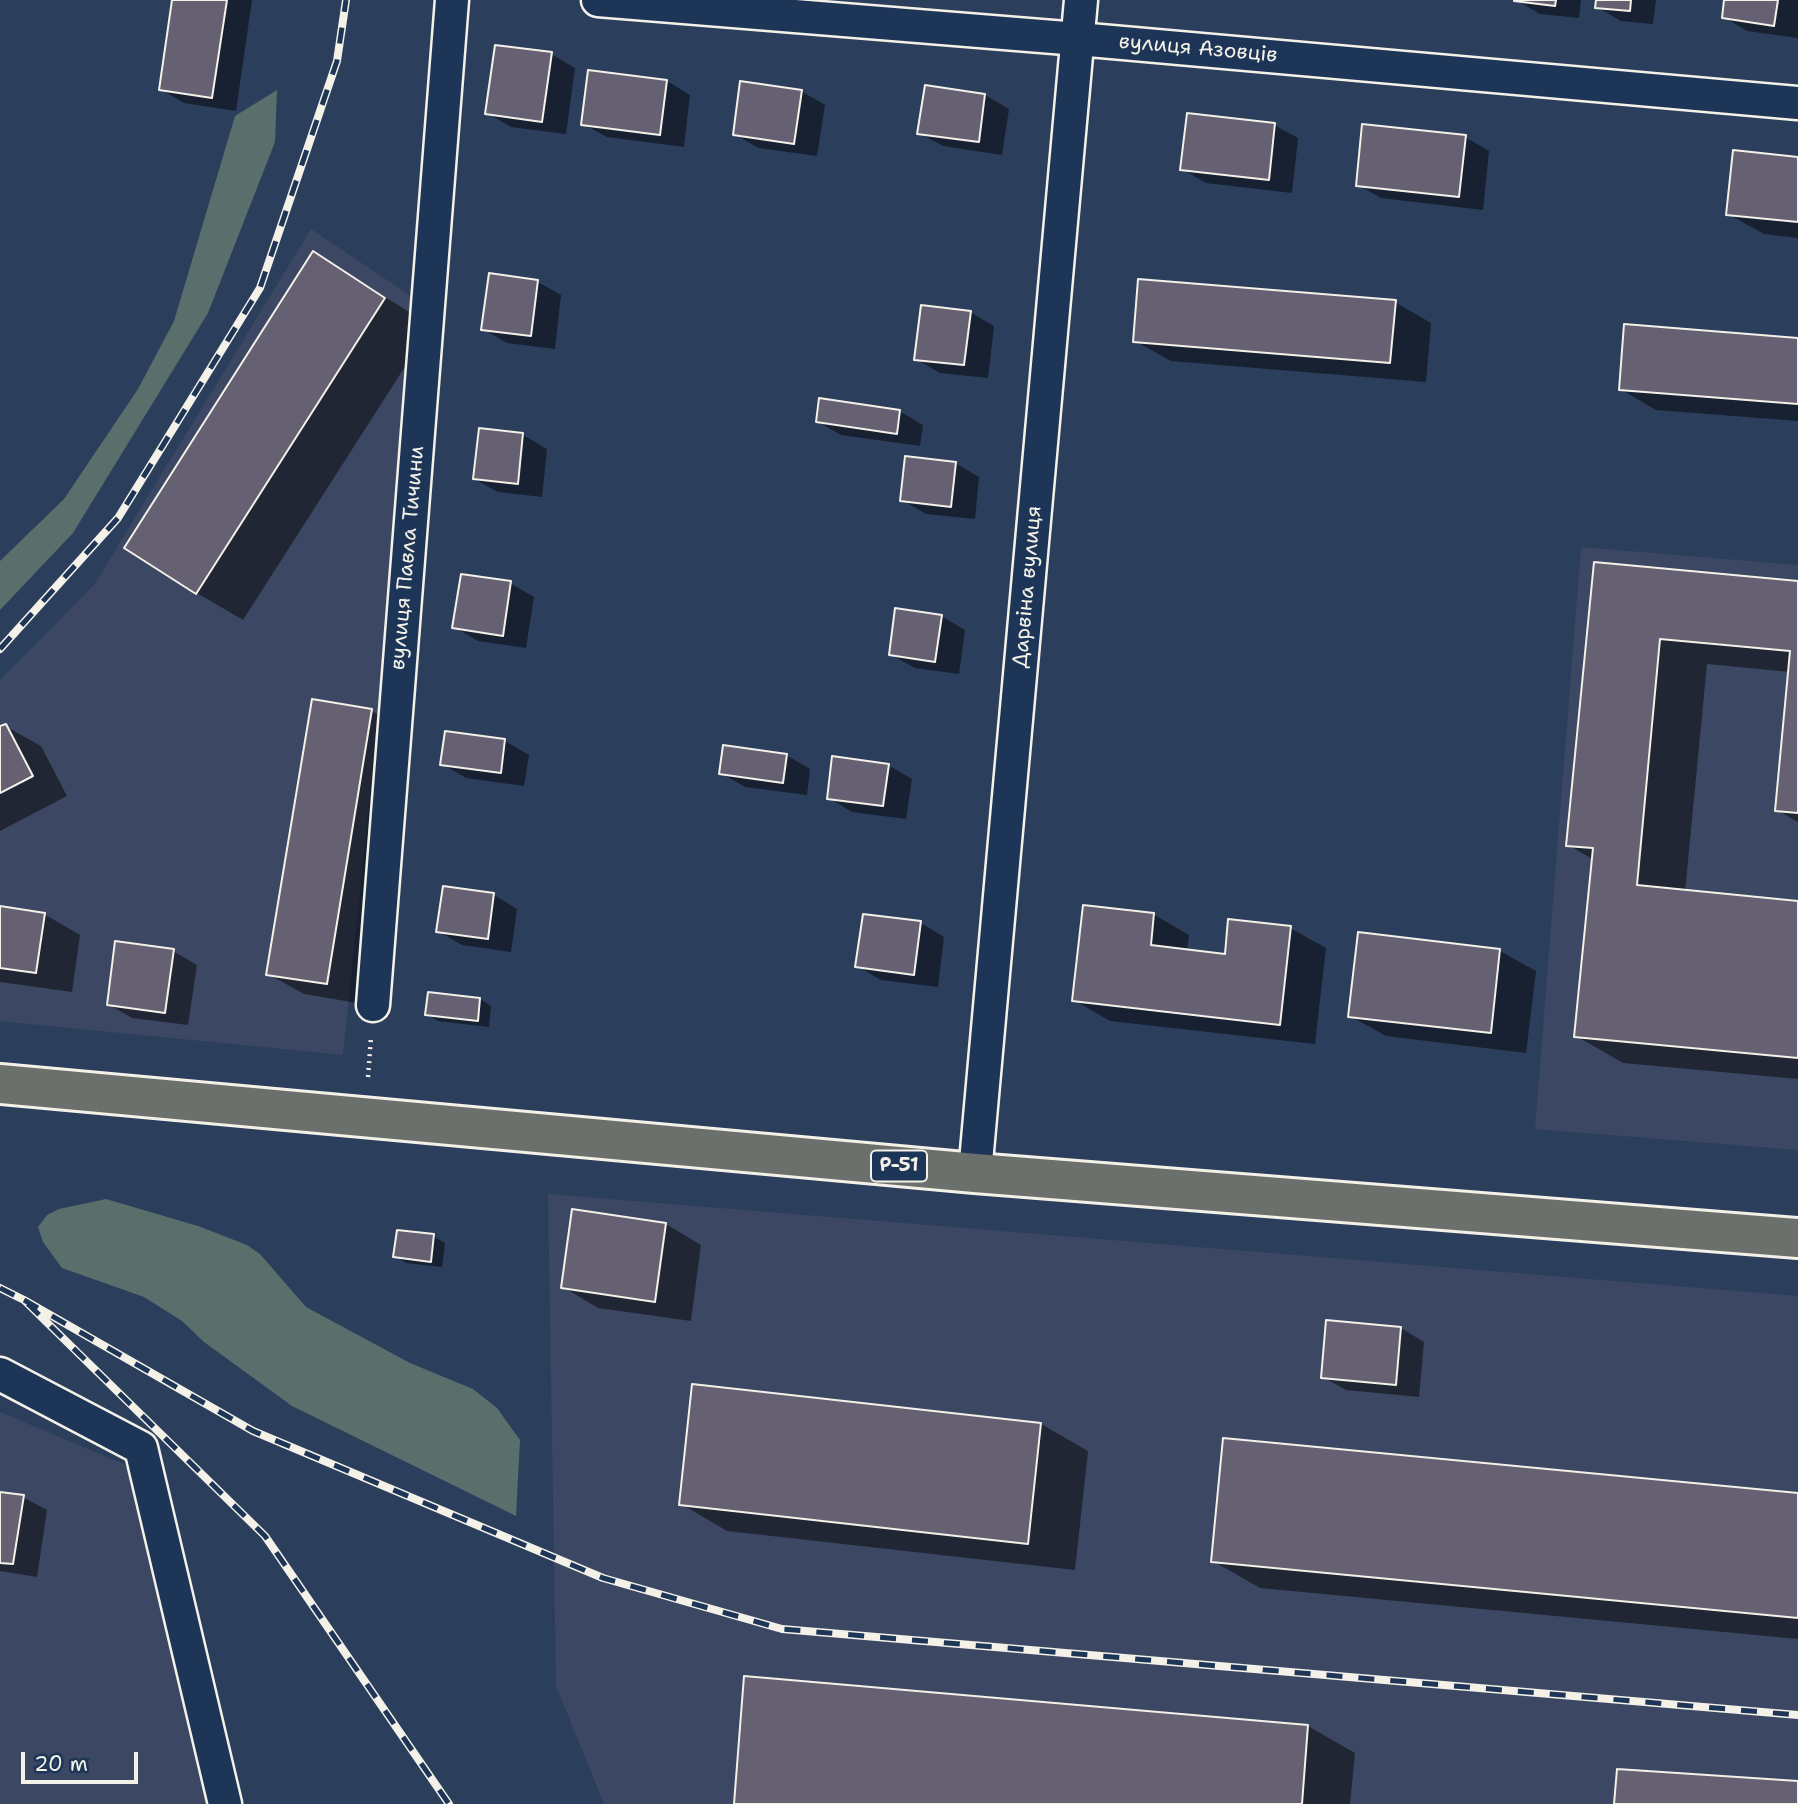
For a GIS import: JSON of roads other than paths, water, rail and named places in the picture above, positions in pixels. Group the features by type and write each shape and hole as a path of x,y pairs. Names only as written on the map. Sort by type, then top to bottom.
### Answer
{"main road":[{"name":"Р-51","path":"0,1084 975,1173 1798,1238"}],"street":[{"name":"вулиця Павла Тичини","path":"373,1005 452,0"},
{"name":"вулиця Азовців","path":"598,0 1077,39 1798,103"},
{"name":"Дарвіна вулиця","path":"975,1173 1081,0"},
{"path":"0,1374 141,1448 225,1804"}],"railway":[{"path":"0,649 118,518 260,288 337,61 346,0"},
{"path":"0,1288 24,1300 265,1536 449,1804"},
{"path":"24,1300 253,1431 603,1578 782,1629 1798,1715"}]}
